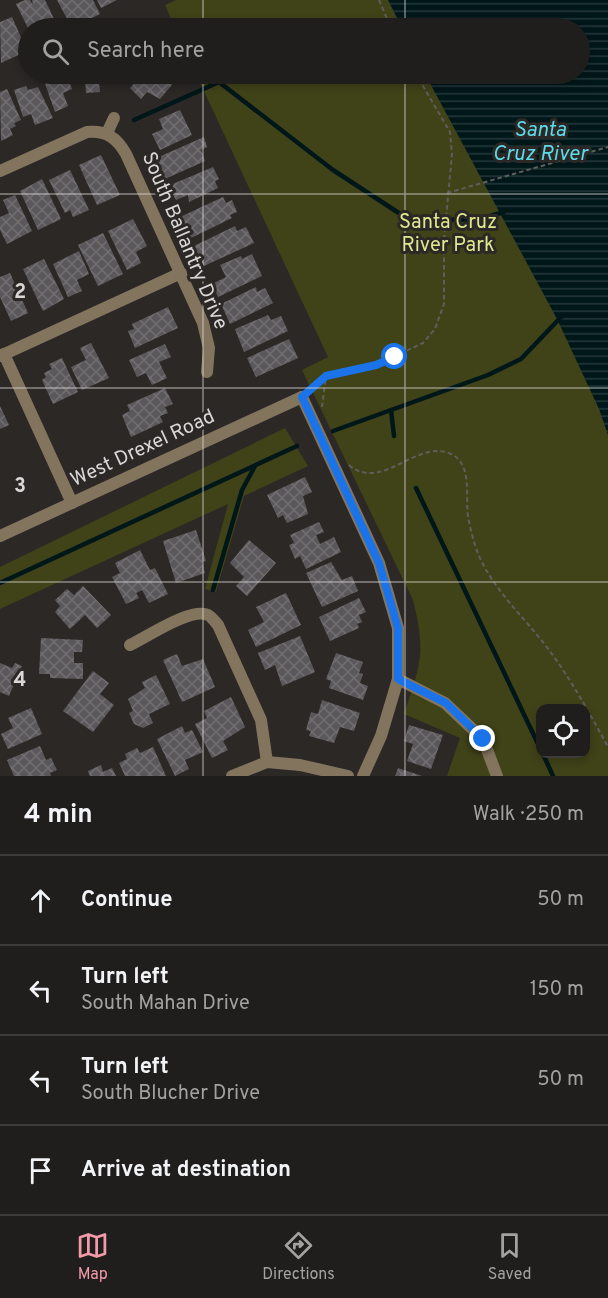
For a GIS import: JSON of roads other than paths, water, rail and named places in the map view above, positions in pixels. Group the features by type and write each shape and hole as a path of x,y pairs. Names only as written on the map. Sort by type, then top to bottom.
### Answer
{"street":[{"path":"0,171 87,132 107,134 114,118"},
{"name":"South Ballantry Drive","path":"107,134 115,139 126,154 181,273 207,335 207,372"},
{"path":"72,503 2,355 181,273"},
{"name":"West Drexel Road","path":"0,536 302,397 379,563 398,628 398,679"},
{"path":"130,645 182,618 196,613 208,615 218,625 261,720 267,762"},
{"path":"363,776 381,736 398,679 446,703 483,739 497,776"},
{"path":"232,776 267,762 300,765 348,776"}],"water":[{"name":"Santa Cruz River","path":"388,0 608,0 608,435 599,409 557,319 430,84 590,84 590,18 397,18"}],"waterway":[{"path":"134,120 215,84"},
{"path":"222,84 333,170 408,219 477,220 504,212"},
{"path":"333,431 488,375 521,359 562,316"},
{"path":"391,410 394,436"},
{"path":"0,583 297,446"},
{"path":"213,590 242,490 255,466"},
{"path":"416,488 536,740"},
{"path":"545,758 553,776"}],"park label":[{"name":"Santa Cruz River Park","path":"448,234"}]}
